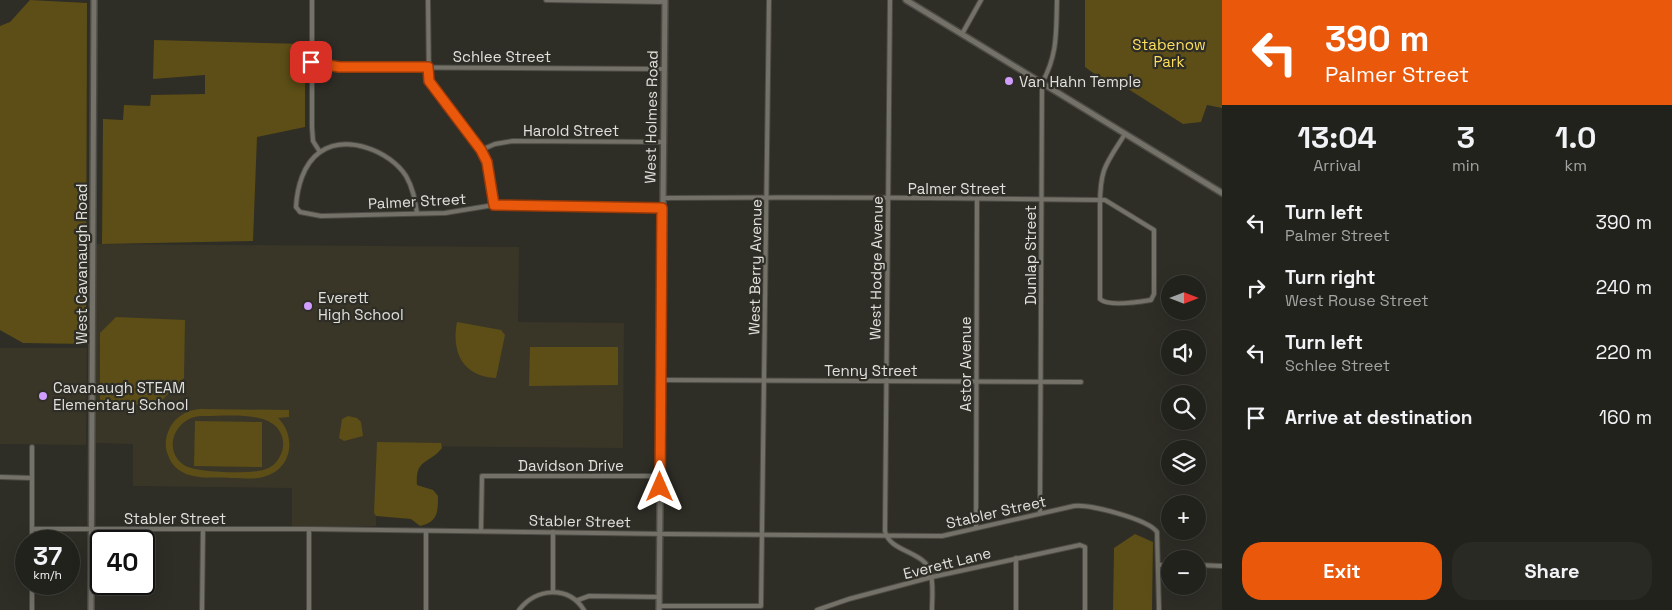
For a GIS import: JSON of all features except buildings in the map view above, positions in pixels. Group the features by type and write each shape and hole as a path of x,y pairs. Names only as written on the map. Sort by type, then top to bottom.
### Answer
{"street":[{"name":"West Cavanaugh Road","path":"91,610 94,0"},
{"path":"312,0 313,141 320,152 338,146 358,145 384,156 406,175 413,191 417,213"},
{"path":"428,0 429,81 481,150 487,162 494,205"},
{"path":"546,0 665,1"},
{"name":"West Berry Avenue","path":"659,608 761,606 769,0"},
{"name":"West Hodge Avenue","path":"886,535 890,0"},
{"path":"906,0 1222,193"},
{"path":"962,34 981,0"},
{"name":"Dunlap Street","path":"1040,513 1042,83 1051,66 1056,50 1057,0"},
{"name":"West Holmes Road","path":"659,608 665,1"},
{"name":"Schlee Street","path":"311,62 339,67 664,68"},
{"path":"1100,200 1100,180 1103,169 1125,134"},
{"name":"Harold Street","path":"481,150 495,144 513,141 663,142"},
{"name":"Palmer Street","path":"320,152 308,166 300,180 296,207 300,212 321,216 445,213 494,205 662,208"},
{"name":"Palmer Street","path":"663,198 1100,200 1108,202 1154,230 1153,298 1138,303 1102,302 1100,299 1100,200"},
{"name":"Astor Avenue","path":"976,528 977,200"},
{"name":"Tenny Street","path":"660,380 765,382 1081,382"},
{"path":"32,447 32,528"},
{"name":"Davidson Drive","path":"481,531 482,476 660,476"},
{"path":"0,477 32,478"},
{"name":"Stabler Street","path":"32,528 309,528 660,534 942,536 1040,513 1086,505 1151,526 1159,535 1159,565"},
{"path":"309,528 309,610"},
{"path":"202,610 203,529"},
{"path":"426,531 426,610"},
{"path":"553,532 553,592"},
{"path":"886,535 891,542 928,565 932,577 932,610"},
{"name":"Everett Lane","path":"817,610 849,599 932,577 1066,547 1083,545 1085,610"},
{"path":"1016,558 1016,610"},
{"path":"1159,565 1159,610"},
{"path":"1206,566 1222,566"},
{"path":"520,610 536,594 553,592 565,594 578,600 584,610"},
{"path":"32,595 32,610"},
{"path":"578,600 589,596 659,597"}],"shaded area":[{"path":"96,244 519,247 518,322 624,323 623,448 377,446 376,526 292,527 292,488 133,486 133,444 95,443"},
{"name":"Cavanaugh STEAM Elementary School","path":"0,348 87,348 86,445 0,444"}],"green space":[{"path":"30,0 87,3 86,344 23,343 0,330 0,26 10,22"},
{"name":"Stabenow Park","path":"1085,0 1222,0 1222,108 1207,105 1201,122 1183,124 1111,78 1107,83 1085,67"},
{"path":"154,40 305,44 305,127 257,137 253,241 102,244 103,119 123,120 124,105 150,106 151,95 205,94 205,75 153,79"},
{"path":"116,317 185,320 184,378 157,405 100,404 100,333"},
{"path":"457,322 501,330 505,335 496,378 485,377 475,373 462,361 456,343"},
{"path":"530,347 618,347 618,385 529,386"},
{"path":"195,410 289,410 289,417 278,418 288,433 289,442 289,450 282,466 275,472 258,478 204,477 186,474 179,470 172,464 167,452 167,435 170,427 177,419 185,413","holes":["200,416 245,416 267,421 276,426 282,437 283,448 279,459 266,469 247,472 199,470 184,465 177,459 174,451 174,436 184,422"]},
{"path":"348,416 357,418 361,422 363,436 344,441 339,438 342,419"},
{"path":"195,421 262,422 262,467 194,466"},
{"path":"377,442 441,443 442,448 424,462 418,470 417,476 417,485 433,490 438,496 436,516 430,522 420,526 411,519 376,516 374,513"},
{"path":"1135,534 1153,542 1152,610 1113,610 1114,548"}],"place":[{"name":"Van Hahn Temple","path":"1009,81"},
{"name":"Everett High School","path":"308,306"},
{"name":"Cavanaugh STEAM Elementary School","path":"43,396"}],"route":[{"path":"311,62 339,67 428,67 429,81 481,150 487,162 494,205 662,208 660,487"}]}
